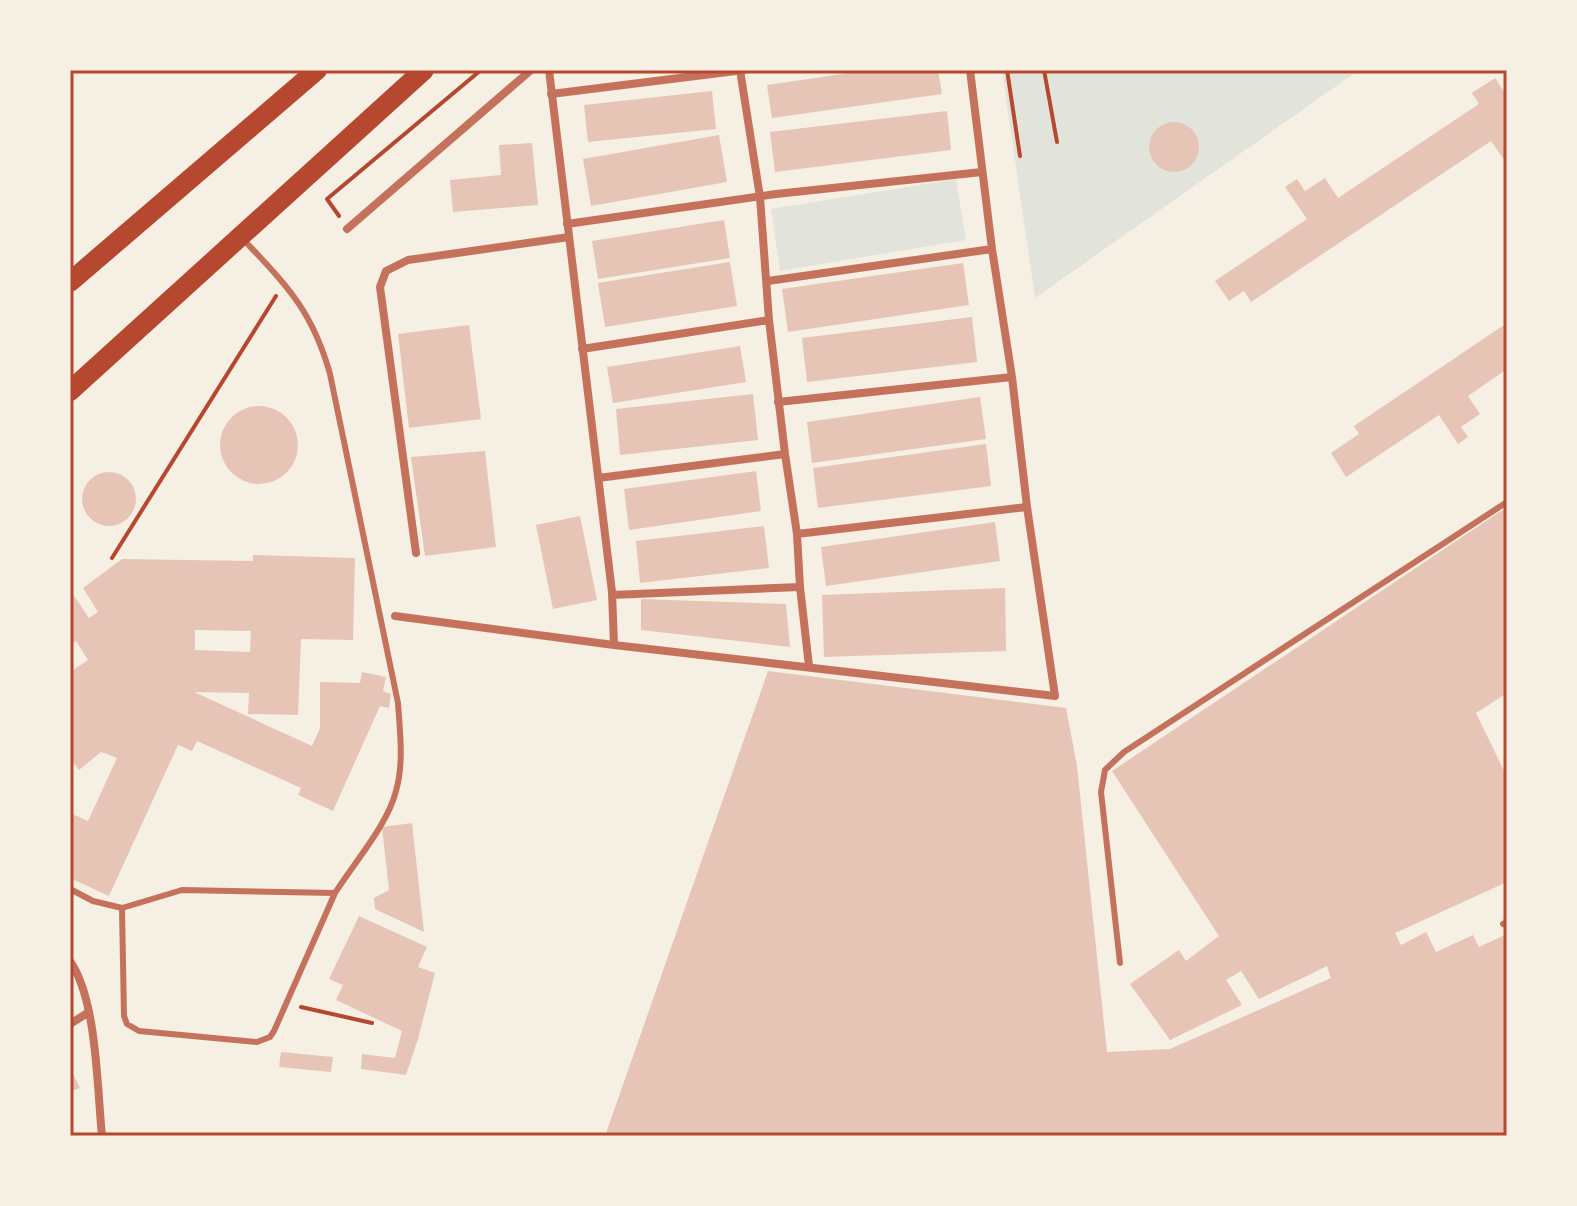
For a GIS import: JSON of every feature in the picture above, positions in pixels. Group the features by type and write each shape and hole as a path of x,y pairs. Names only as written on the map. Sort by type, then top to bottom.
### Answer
{"highway":[{"path":"70,282 317,70"},
{"path":"70,391 424,70"}],"street":[{"path":"347,229 531,70"},
{"path":"549,70 612,595 614,645"},
{"path":"551,94 741,70 760,197 769,320 797,534 809,666"},
{"path":"395,616 614,645 1055,696 970,70"},
{"path":"567,224 760,197 982,172"},
{"path":"416,553 380,287 386,271 408,260 569,237"},
{"path":"768,281 992,249"},
{"path":"582,349 769,320"},
{"path":"778,402 1012,377"},
{"path":"598,478 785,454"},
{"path":"797,534 1027,507"},
{"path":"612,595 800,587"},
{"path":"70,961 79,974 89,1012 102,1136"},
{"path":"70,1024 89,1012"}],"lane":[{"path":"122,908 124,1016 132,1028 257,1042 270,1037 335,893 388,811 400,776 400,728 393,674 321,341 307,313 240,236"},
{"path":"1120,963 1101,792 1105,770 1124,752 1507,502"},
{"path":"70,889 93,901 122,908 182,890 335,893"}],"path":[{"path":"347,229 327,199 481,70"},
{"path":"1007,70 1020,156"},
{"path":"1044,70 1057,142"},
{"path":"112,558 284,284"},
{"path":"287,1003 372,1023"}],"shaded area":[{"path":"1002,70 1359,70 1035,298"},
{"path":"956,179 966,240 780,271 771,209"}],"building":[{"path":"870,70 938,70 942,94 772,118 767,85"},
{"path":"1495,78 1507,96 1507,164 1491,141 1251,302 1244,291 1229,301 1215,281 1307,219 1285,187 1297,179 1305,191 1325,178 1338,198 1479,104 1472,93"},
{"path":"712,91 716,129 588,142 584,105"},
{"path":"947,111 951,150 775,172 770,132"},
{"path":"1174,122 1192,129 1199,147 1192,165 1174,172 1156,165 1149,147 1156,129"},
{"path":"719,135 727,182 591,206 583,159"},
{"path":"532,143 538,205 453,212 450,180 501,175 499,145"},
{"path":"724,220 730,258 598,279 592,241"},
{"path":"730,262 737,306 605,327 598,283"},
{"path":"963,263 969,305 788,332 782,289"},
{"path":"972,317 977,362 807,382 802,338"},
{"path":"1507,323 1507,369 1468,396 1480,414 1461,427 1468,437 1458,444 1439,415 1346,477 1331,453 1359,434 1354,426"},
{"path":"469,325 481,419 409,428 398,334"},
{"path":"740,346 746,382 613,403 607,367"},
{"path":"753,394 758,440 620,455 616,409"},
{"path":"980,397 986,439 812,463 807,422"},
{"path":"259,406 274,409 287,417 295,430 298,445 295,460 287,473 274,481 259,484 244,481 231,473 223,460 220,445 223,430 231,417 244,409"},
{"path":"986,444 991,486 818,508 813,468"},
{"path":"485,451 496,547 425,556 411,457"},
{"path":"756,471 761,511 629,530 624,489"},
{"path":"109,472 128,480 136,499 128,518 109,526 90,518 82,499 90,480"},
{"path":"1507,507 1507,693 1476,713 1507,777 1507,882 1395,933 1401,945 1426,932 1436,952 1473,935 1479,947 1507,934 1507,1136 605,1136 768,671 1066,708 1077,766 1107,1052 1170,1049 1331,978 1327,966 1259,999 1241,971 1226,980 1242,1005 1170,1040 1130,984 1179,950 1186,961 1219,936 1112,771"},
{"path":"580,516 597,600 553,609 536,525"},
{"path":"995,522 1000,561 826,586 821,547"},
{"path":"764,526 769,568 640,583 636,541"},
{"path":"253,555 355,558 353,640 301,639 298,715 248,714 249,693 194,692 312,746 320,728 320,682 360,683 362,672 386,677 383,691 391,694 389,708 380,706 333,811 298,795 301,788 197,741 192,751 178,745 109,896 70,878 70,813 88,821 117,758 101,752 79,770 70,758 70,672 88,660 76,641 70,646 70,590 89,618 98,612 83,588 122,559 253,561","holes":["195,630 251,631 250,652 195,650"]},
{"path":"1005,588 1006,651 824,657 822,595"},
{"path":"641,599 786,604 790,647 641,630"},
{"path":"412,823 424,932 375,909 374,898 389,890 382,827"},
{"path":"359,916 427,947 418,967 435,973 406,1075 361,1069 362,1054 395,1058 402,1031 336,1000 343,985 329,979"},
{"path":"281,1052 333,1057 331,1072 279,1067"},
{"path":"70,1067 80,1088 70,1092"}]}
